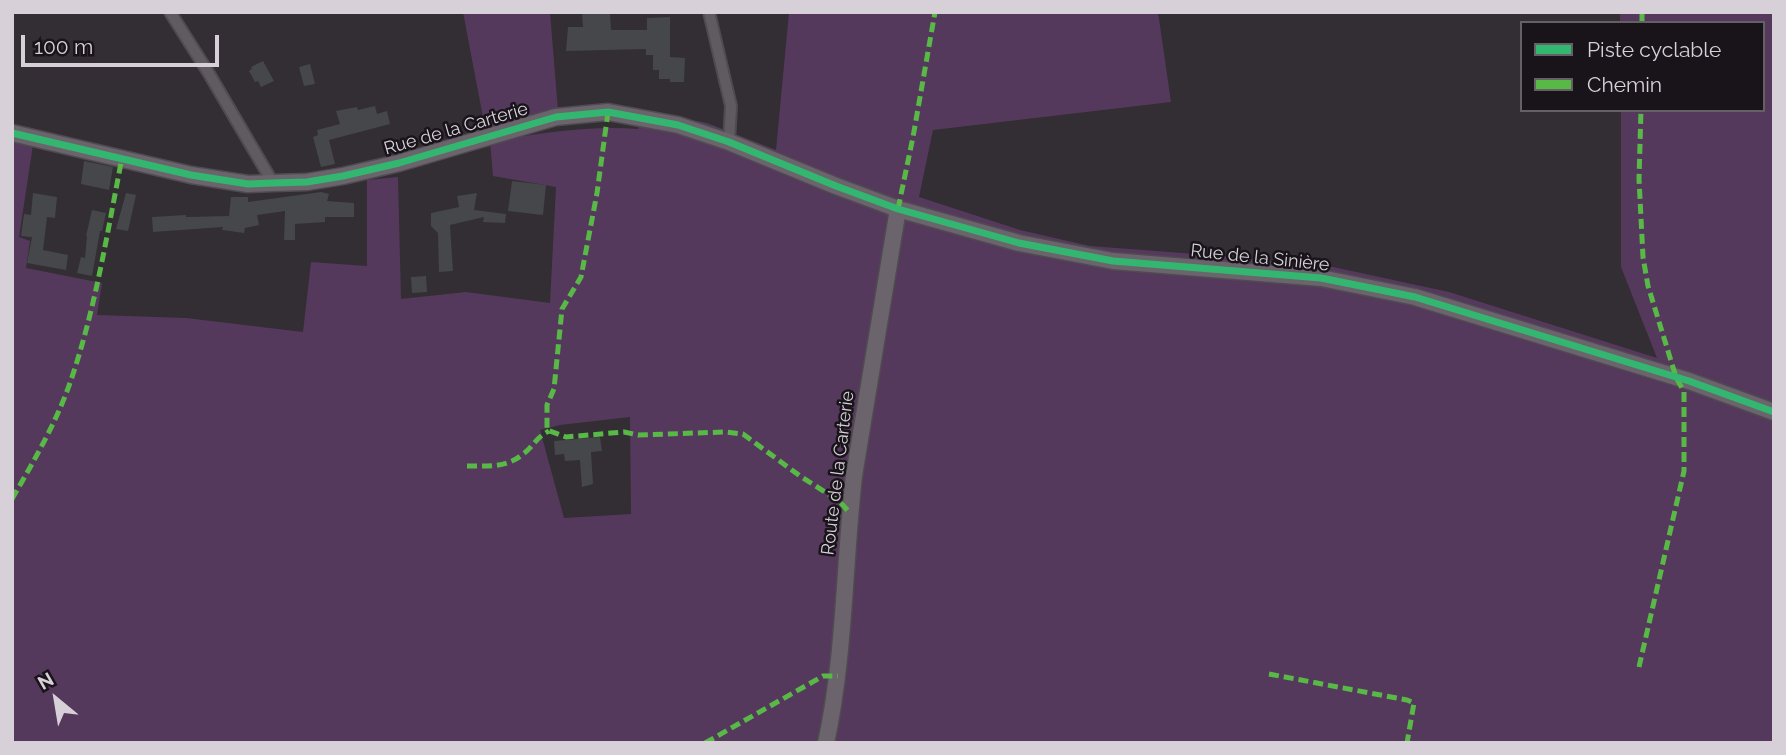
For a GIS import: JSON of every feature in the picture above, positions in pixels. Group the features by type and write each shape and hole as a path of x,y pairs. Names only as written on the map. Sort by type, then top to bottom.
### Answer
{"street":[{"path":"170,12 273,183"},
{"path":"709,12 731,106 729,142"},
{"name":"Rue de la Carterie","path":"12,133 191,175 248,184 307,182 398,163 556,117 608,112 678,125 729,142 898,209"},
{"name":"Rue de la Sinière","path":"898,209 1019,243 1113,261 1321,278 1415,297 1689,381 1774,412"},
{"name":"Route de la Carterie","path":"826,743 838,676 854,476 898,209"}],"shaded area":[{"path":"463,12 550,12 558,111 485,128"},
{"path":"789,12 1158,12 1171,102 933,130 919,197 1020,230 1090,246 1333,267 1449,292 1657,358 1621,267 1621,112 1765,112 1765,21 1620,21 1620,12 1774,12 1774,743 12,743 12,142 33,145 19,237 30,241 26,268 102,283 97,315 186,318 303,332 311,262 367,266 367,180 398,177 401,299 466,292 550,303 556,187 493,176 490,141 582,129 638,129 643,111 707,123 776,150","holes":["630,417 631,514 564,518 540,430"]}],"building":[{"path":"582,12 610,12 611,30 647,30 647,18 670,17 670,57 685,58 684,82 659,79 659,70 653,70 653,55 646,55 646,49 566,51 568,27 583,27"},
{"path":"263,61 274,81 261,87 249,71"},
{"path":"310,64 315,84 304,86 299,67"},
{"path":"375,106 377,114 387,111 390,124 329,140 335,164 321,167 313,137 318,135 317,130 340,124 336,111"},
{"path":"84,161 113,167 109,190 81,184"},
{"path":"512,181 546,185 543,215 508,211"},
{"path":"321,192 329,194 327,201 354,203 354,217 325,217 325,222 295,224 295,240 284,240 285,211 257,215 259,225 245,228 244,233 222,230 223,227 153,232 152,217 229,216 231,197 248,197 248,202"},
{"path":"33,193 57,197 55,218 47,217 43,250 68,255 66,270 27,263 32,237 21,236 24,214 31,215"},
{"path":"126,193 136,195 128,231 116,229"},
{"path":"477,193 474,210 506,214 505,223 483,222 484,217 450,225 453,271 439,272 438,233 431,226 431,213 459,207 457,196"},
{"path":"92,210 106,213 92,276 77,273 81,257 85,258 86,236"},
{"path":"426,276 427,292 412,293 411,277"},
{"path":"600,437 602,451 591,452 593,484 582,487 580,460 565,461 564,454 555,455 554,441"}],"marked path":[{"path":"898,209 935,12"},
{"path":"1642,12 1642,21"},
{"path":"608,112 597,193 581,277 562,309 554,389 547,405 547,430 566,437 624,432 638,435 725,432 743,434 839,501 850,513"},
{"path":"1639,667 1684,471 1684,392 1676,377 1648,286 1643,257 1639,179 1641,112"},
{"path":"12,499 54,422 73,374 95,294 122,158"},
{"path":"467,466 510,462 549,431"},
{"path":"1269,674 1414,703 1407,743"},
{"path":"705,743 823,676 838,676"}],"cycle path":[{"path":"12,133 191,175 248,184 307,182 399,163 556,117 608,112 678,125 729,142 898,209 1019,243 1113,261 1321,278 1415,297 1689,381 1774,412"}]}
